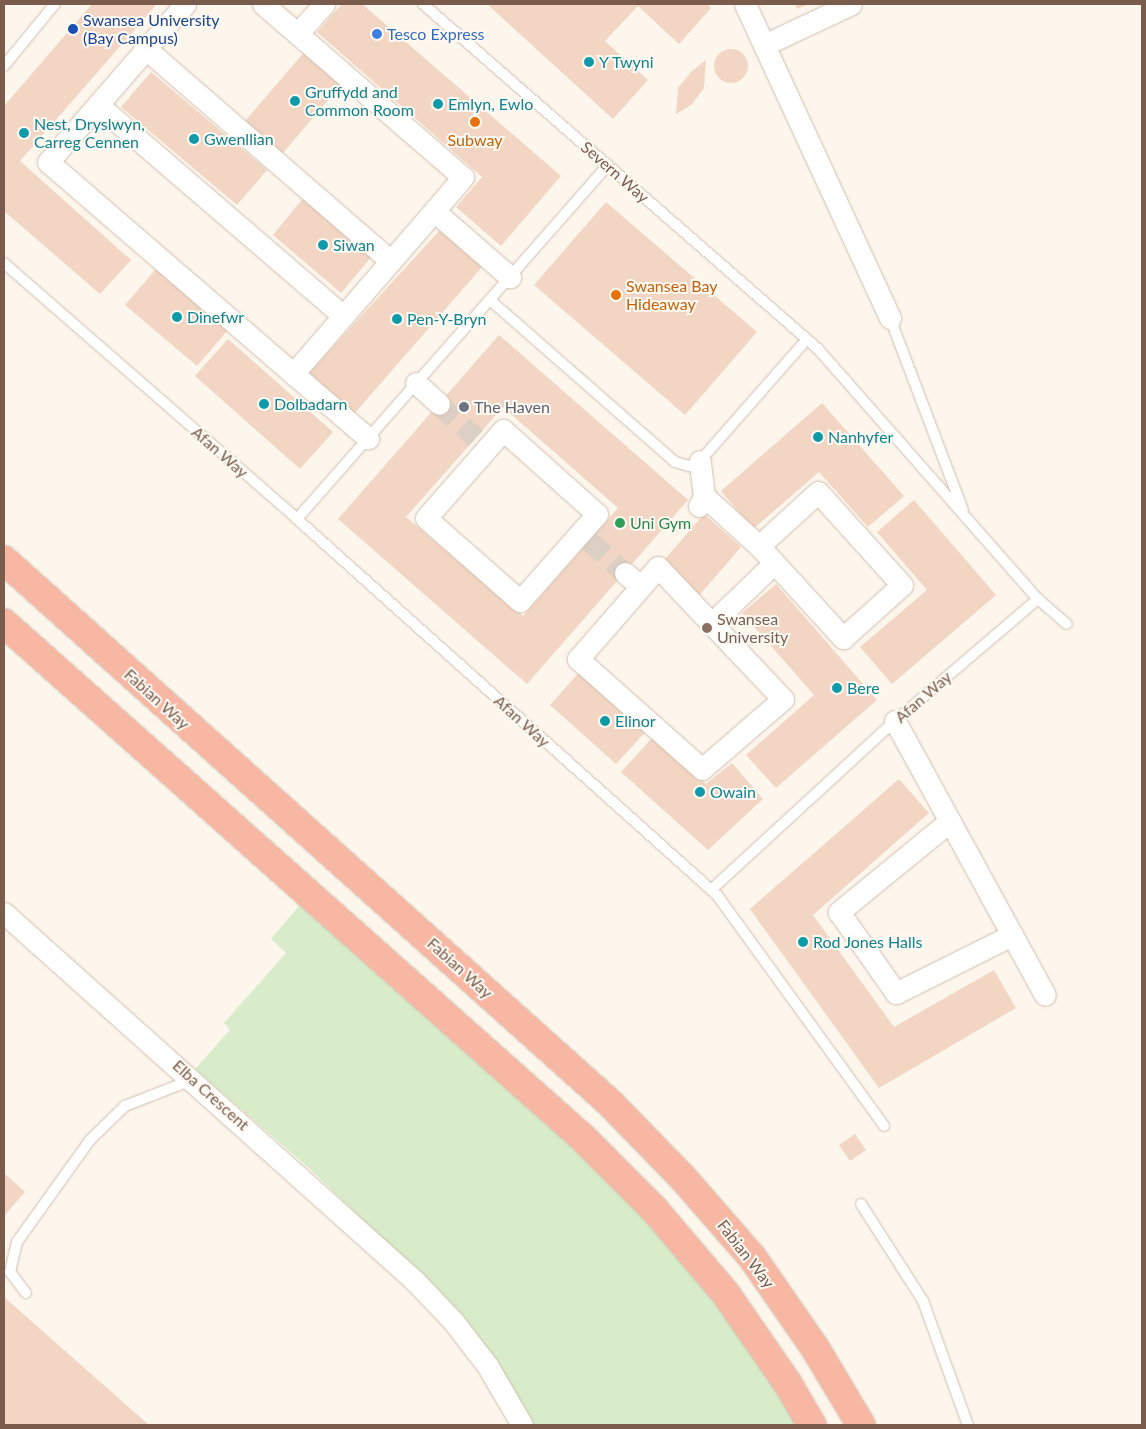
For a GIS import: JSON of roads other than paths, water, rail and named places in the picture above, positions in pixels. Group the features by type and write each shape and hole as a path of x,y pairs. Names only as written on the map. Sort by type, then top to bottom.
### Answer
{"highway":[{"name":"Fabian Way","path":"4,560 616,1110 683,1178 752,1257 815,1348 861,1425"},
{"path":"4,623 582,1137 654,1209 726,1294 788,1384 812,1425"}],"street":[{"path":"185,4 48,162 368,438"},
{"path":"263,4 463,177 293,374"},
{"path":"298,33 324,4"},
{"path":"745,4 890,318"},
{"path":"764,45 851,4"},
{"path":"146,50 391,261"},
{"path":"98,105 343,316"},
{"path":"434,211 510,277"},
{"path":"416,383 438,404"},
{"path":"503,430 597,514 520,601 426,518 482,443 503,430"},
{"path":"700,461 700,502 759,546 843,638 902,585 818,492 759,546"},
{"path":"713,622 774,563"},
{"path":"658,567 713,622 783,699 702,769 578,659 640,587 658,567"},
{"path":"624,572 640,587"},
{"path":"895,721 1045,995"},
{"path":"950,821 839,912 896,993 1012,935"},
{"name":"Elba Crescent","path":"4,913 193,1079 415,1280 453,1321 488,1365 522,1425"}],"lane":[{"path":"4,66 55,4"},
{"name":"Severn Way","path":"424,4 807,339 1038,599 1067,624"},
{"path":"296,519 608,165"},
{"name":"Afan Way","path":"4,263 296,519 711,890 895,721 1038,599"},
{"path":"490,300 675,462 689,466 700,461 807,339"},
{"path":"890,318 966,518"},
{"path":"711,890 884,1126"},
{"path":"26,1293 10,1272 17,1242 90,1140 125,1106 193,1079"},
{"path":"861,1204 923,1301 968,1425"}],"tunnel":[{"path":"439,404 476,438"},
{"path":"589,540 625,573"}],"place":[{"name":"Swansea University (Bay Campus)","path":"73,29"},
{"name":"Tesco Express","path":"377,34"},
{"name":"Y Twyni","path":"589,62"},
{"name":"Gruffydd and Common Room","path":"295,101"},
{"name":"Emlyn, Ewlo","path":"438,104"},
{"name":"Subway","path":"475,122"},
{"name":"Nest, Dryslwyn, Carreg Cennen","path":"24,133"},
{"name":"Gwenllian","path":"194,139"},
{"name":"Siwan","path":"323,245"},
{"name":"Swansea Bay Hideaway","path":"616,295"},
{"name":"Dinefwr","path":"177,317"},
{"name":"Pen-Y-Bryn","path":"397,319"},
{"name":"Dolbadarn","path":"264,404"},
{"name":"The Haven","path":"464,407"},
{"name":"Nanhyfer","path":"818,437"},
{"name":"Uni Gym","path":"620,523"},
{"name":"Swansea University","path":"707,628"},
{"name":"Bere","path":"837,688"},
{"name":"Elinor","path":"605,721"},
{"name":"Owain","path":"700,792"},
{"name":"Rod Jones Halls","path":"803,942"}]}
